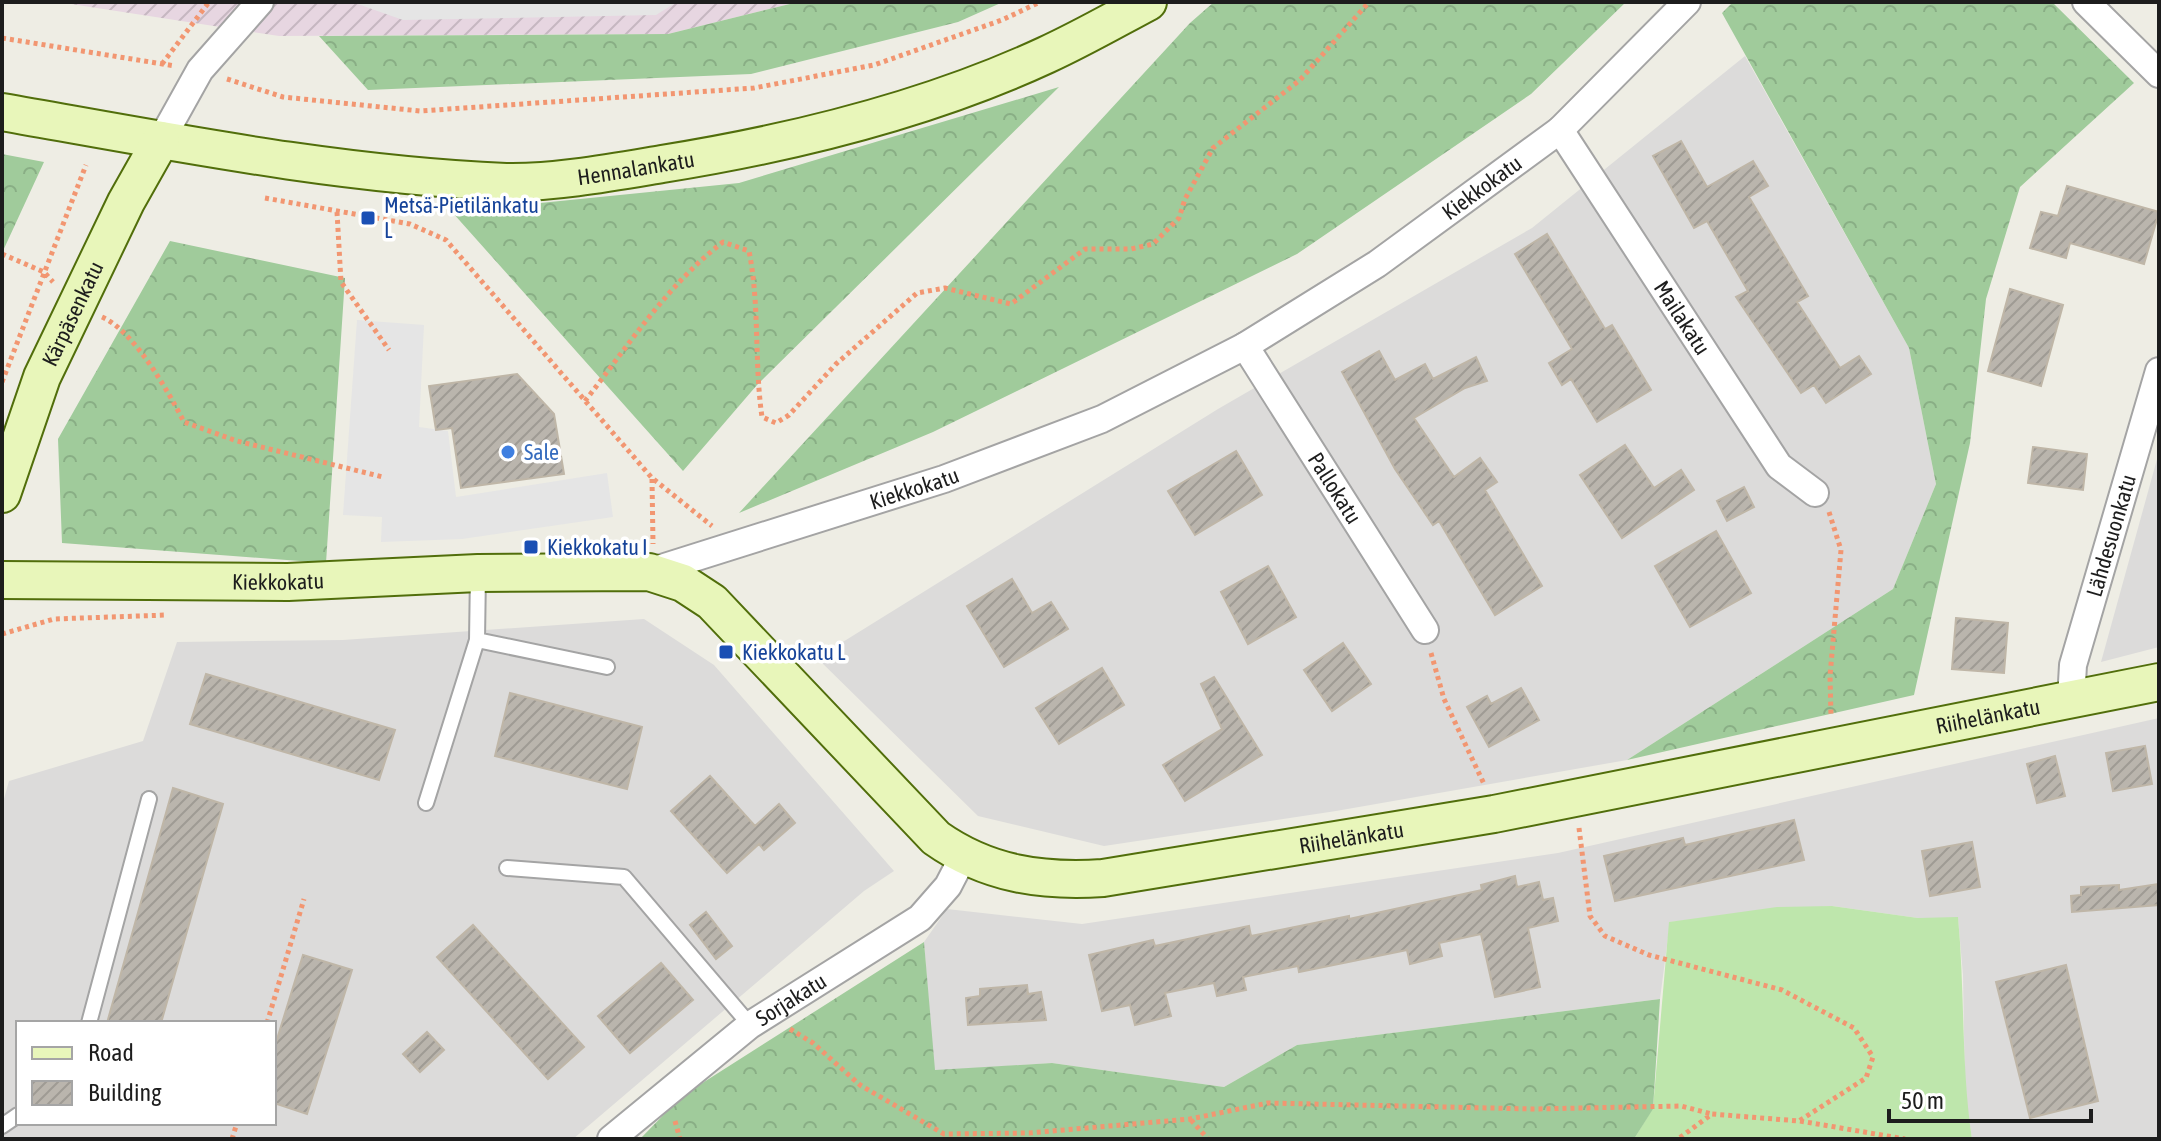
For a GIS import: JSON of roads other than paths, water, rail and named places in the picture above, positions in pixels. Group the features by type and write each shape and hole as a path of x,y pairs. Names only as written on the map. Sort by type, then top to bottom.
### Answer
{"street":[{"path":"161,140 200,70 260,2"},
{"name":"Hennalankatu","path":"2,112 161,140 370,171 509,182 633,169 758,149 904,109 1045,56 1148,2"},
{"name":"Kiekkokatu","path":"2,580 288,582 478,573 649,572 944,479 1102,419 1245,346 1377,264 1560,130 1687,2"},
{"path":"2086,2 2159,74"},
{"name":"Mailakatu","path":"1560,130 1779,466 1815,493"},
{"name":"Kärpäsenkatu","path":"2,494 42,377 74,306 161,140"},
{"name":"Pallokatu","path":"1245,346 1425,630"},
{"name":"Lähdesuonkatu","path":"2071,700 2073,665 2159,371"},
{"name":"Riihelänkatu","path":"649,572 683,583 712,602 936,838 963,857 1010,874 1056,881 1103,878 1494,814 2159,682"},
{"name":"Sorjakatu","path":"611,1139 758,1019 920,918 948,886 963,857"}],"lane":[{"path":"426,803 477,640 478,573"},
{"path":"477,640 607,667"},
{"path":"90,1021 149,799"},
{"path":"507,868 624,877 708,971 758,1019"}],"place":[{"name":"Metsä-Pietilänkatu L","path":"368,218"},
{"name":"Sale","path":"508,452"},
{"name":"Kiekkokatu I","path":"531,547"},
{"name":"Kiekkokatu L","path":"726,652"}]}
